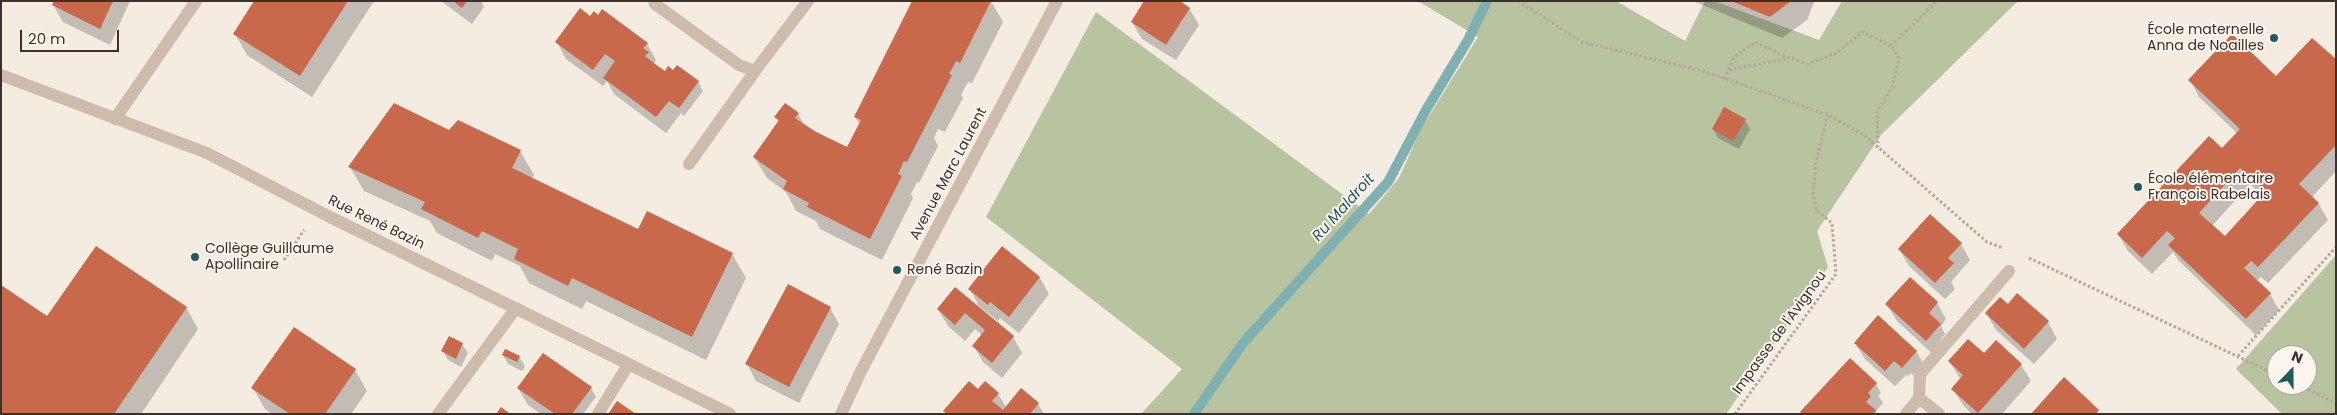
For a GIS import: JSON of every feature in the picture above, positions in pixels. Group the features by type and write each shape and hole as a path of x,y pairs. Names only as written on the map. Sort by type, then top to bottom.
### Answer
{"street":[{"path":"115,119 196,1"},
{"path":"654,1 654,4 739,65 755,71"},
{"path":"689,164 755,71 808,1"},
{"name":"Avenue Marc Laurent","path":"841,414 861,371 1055,2"},
{"name":"Rue René Bazin","path":"1,75 207,153 317,211 730,414"},
{"path":"1906,414 1919,398 1920,374 2009,271"},
{"path":"438,414 516,308"},
{"path":"598,414 628,365"},
{"path":"1919,398 1939,414"}],"path":[{"path":"1518,1 1582,42 1706,72 1828,114 1864,135 1987,242 2005,248"},
{"path":"1891,46 1937,1"},
{"path":"1725,79 1734,57 1755,42 1808,64 1836,53 1863,32 1891,46 1899,58 1892,88 1877,112 1878,148"},
{"path":"1729,70 1790,58"},
{"name":"Impasse de l'Avignou","path":"1735,414 1836,274 1832,223 1816,210 1813,192 1816,162 1828,114"},
{"path":"284,260 317,211"},
{"path":"2238,356 2336,247"},
{"path":"2009,271 2023,255 2267,370"},
{"path":"2317,394 2336,403"}],"green space":[{"path":"1418,1 1616,1 1685,41 1705,1 1714,1 1819,40 1842,1 2018,1 1881,135 1817,231 1828,267 1726,414 1141,414 1182,369 986,217 1096,12 1369,214 1399,178 1421,129 1478,37"},
{"path":"2336,255 2336,414 2282,414 2236,369"}],"building":[{"path":"54,1 113,1 100,29 52,5"},
{"path":"254,1 348,1 300,76 233,34"},
{"path":"453,1 467,1 462,8"},
{"path":"912,1 991,1 960,63 956,61 949,74 952,75 907,162 904,161 898,174 902,176 870,239 807,207 809,203 783,189 787,181 753,157 779,120 774,117 785,103 799,113 795,118 816,132 847,147 861,120 854,117"},
{"path":"1144,1 1180,1 1190,8 1166,45 1131,22"},
{"path":"1731,1 1791,1 1770,17"},
{"path":"580,8 590,16 594,11 598,15 602,9 648,43 643,48 649,52 645,56 655,64 665,71 668,66 673,70 677,65 699,81 679,108 669,101 656,117 603,78 615,61 605,54 593,70 555,42"},
{"path":"2232,34 2276,76 2312,38 2336,59 2336,145 2299,184 2319,203 2258,267 2251,261 2244,268 2271,293 2246,319 2168,245 2175,238 2167,231 2142,258 2117,234 2209,136 2222,148 2240,129 2188,80","holes":["2240,168 2266,191 2225,236 2199,213"]},
{"path":"394,103 449,130 458,120 521,150 512,168 638,229 647,211 733,253 692,337 572,278 568,286 514,259 518,249 482,231 478,238 421,209 425,202 348,167"},
{"path":"1724,107 1746,119 1733,141 1712,129"},
{"path":"1930,214 1962,243 1948,258 1954,263 1935,283 1898,249"},
{"path":"96,246 187,307 114,414 1,414 1,285 47,316"},
{"path":"1002,246 1040,277 1009,317 990,302 988,305 968,289"},
{"path":"1910,277 1938,302 1929,313 1941,324 1926,341 1885,304"},
{"path":"788,284 831,307 789,387 745,364"},
{"path":"955,287 1014,336 992,363 972,346 985,330 965,313 955,325 937,309"},
{"path":"2017,293 2049,321 2024,349 1985,313 2000,297 2008,304"},
{"path":"1878,315 1917,351 1902,368 1894,361 1885,371 1854,343"},
{"path":"294,327 356,369 325,414 290,414 251,388"},
{"path":"449,336 463,343 456,359 441,351"},
{"path":"1968,339 1984,353 1996,340 2022,364 1978,413 1951,389 1963,375 1948,361"},
{"path":"505,349 520,356 517,362 502,355"},
{"path":"543,353 592,387 572,414 555,414 517,388"},
{"path":"1850,358 1877,383 1868,393 1871,396 1866,402 1876,410 1873,414 1802,414 1800,412"},
{"path":"2064,377 2099,410 2096,414 2031,414"},
{"path":"969,381 978,389 985,381 999,393 992,401 1003,410 1021,388 1039,403 1030,414 947,414 943,411"},
{"path":"617,401 636,414 608,414"},
{"path":"501,407 510,414 496,414"}],"waterway":[{"name":"Ru Maldroit","path":"1194,414 1243,343 1388,182 1426,110 1468,40 1487,1"}],"place":[{"name":"École maternelle Anna de Noailles","path":"2274,38"},
{"name":"École élémentaire François Rabelais","path":"2138,187"},
{"name":"Collège Guillaume Apollinaire","path":"195,257"},
{"name":"René Bazin","path":"897,270"}]}
